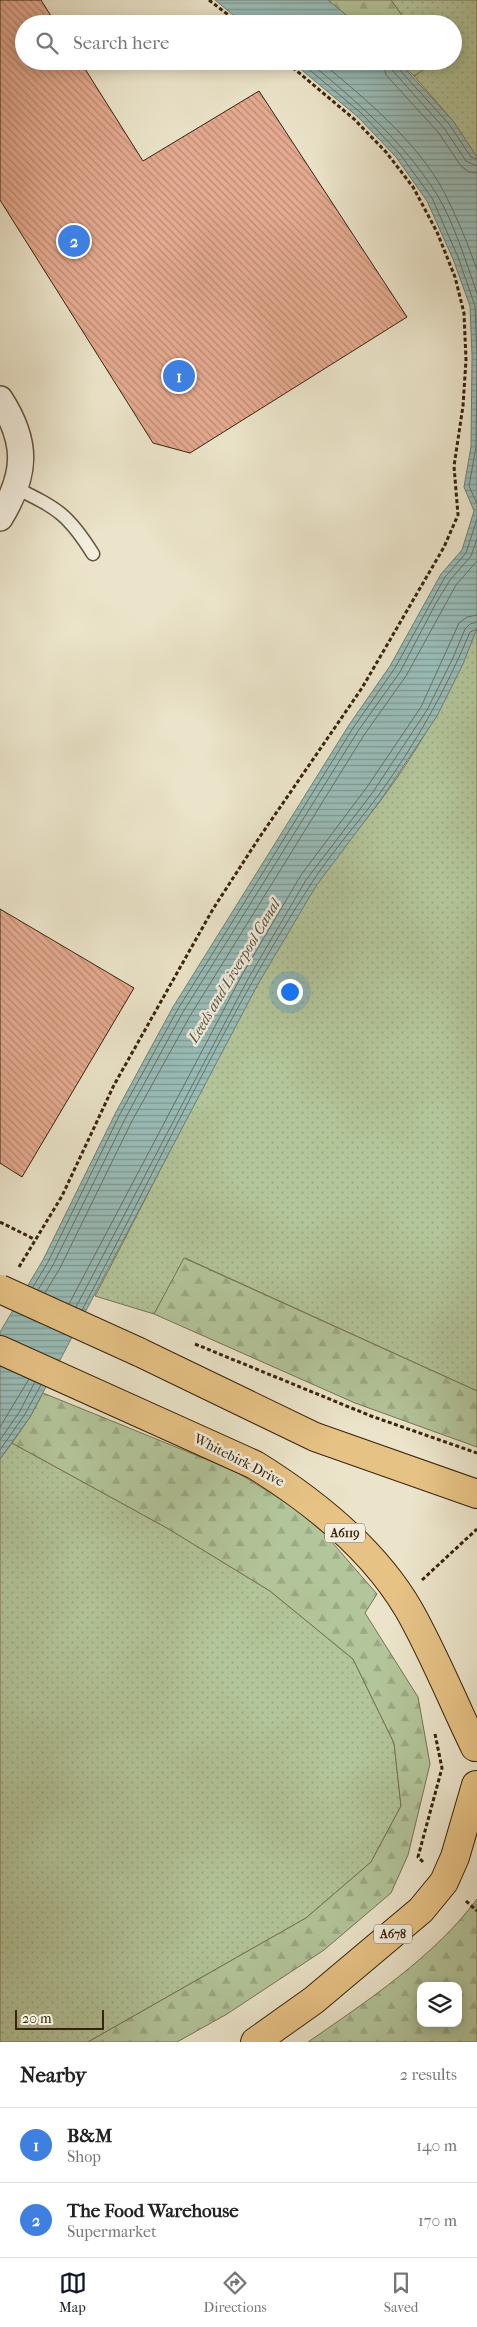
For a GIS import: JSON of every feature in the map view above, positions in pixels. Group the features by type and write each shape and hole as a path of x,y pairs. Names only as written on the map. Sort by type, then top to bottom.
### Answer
{"highway":[{"path":"0,1289 138,1352 315,1437 477,1494"},
{"name":"Whitebirk Drive","path":"0,1350 128,1406 255,1465 289,1486 337,1525 369,1558 402,1599 476,1742"},
{"name":"A678","path":"255,2042 314,2000 421,1910 444,1882 456,1857 477,1787 476,1742"}],"street":[{"path":"0,399 10,414 21,445 16,488 0,518"}],"lane":[{"path":"16,488 55,508 75,525 93,554"}],"path":[{"path":"210,0 229,15"},
{"path":"0,1222 34,1239 62,1196 114,1085 213,909 259,838 362,688 444,548 458,515 454,466 463,406 466,360 464,313 455,277 437,232 413,187 386,152 354,119 296,70"},
{"path":"187,1341 371,1416 477,1454"},
{"path":"402,1599 477,1530"},
{"path":"418,1857 442,1768 434,1732"}],"green space":[{"path":"328,0 391,0 402,15 346,15"},
{"path":"391,0 477,0 477,157 453,121 414,76 422,70 462,70 462,15 402,15"},
{"path":"408,70 423,70 414,76"},
{"path":"477,628 477,1391 185,1258 154,1314 95,1296 256,987 315,887 381,800 422,739 457,674"},
{"path":"184,1258 477,1391 477,1447 355,1403 154,1314"},
{"path":"43,1393 235,1471 311,1518 377,1594 365,1613 418,1697 430,1764 408,1855 391,1893 324,1950 227,2014 177,2042 88,2042 306,1918 371,1862 401,1806 394,1743 353,1659 270,1591 167,1528 12,1443 30,1417"},
{"path":"12,1443 167,1528 270,1591 353,1659 394,1743 401,1806 371,1862 306,1918 88,2042 0,2042 0,1459"},
{"path":"477,1899 477,2042 308,2042 376,1994 441,1940"}],"water":[{"path":"215,0 328,0 346,15 233,15"},
{"name":"Leeds and Liverpool Canal","path":"302,70 406,70 453,121 477,157 477,628 463,664 437,716 382,798 316,886 258,984 30,1417 0,1459 0,1332 43,1260 116,1112 173,1007 349,725 390,666 441,574 462,550 474,511 464,487 471,447 472,356 470,306 453,259 427,201 396,157 358,117"}],"building":[{"path":"0,0 41,0 50,15 15,15 15,70 86,70 143,161 259,91 407,317 190,453 153,443 0,200"},
{"path":"0,909 134,988 22,1177 0,1163"}],"place":[{"name":"The Food Warehouse","path":"74,241"},
{"name":"B&M","path":"179,376"}]}
